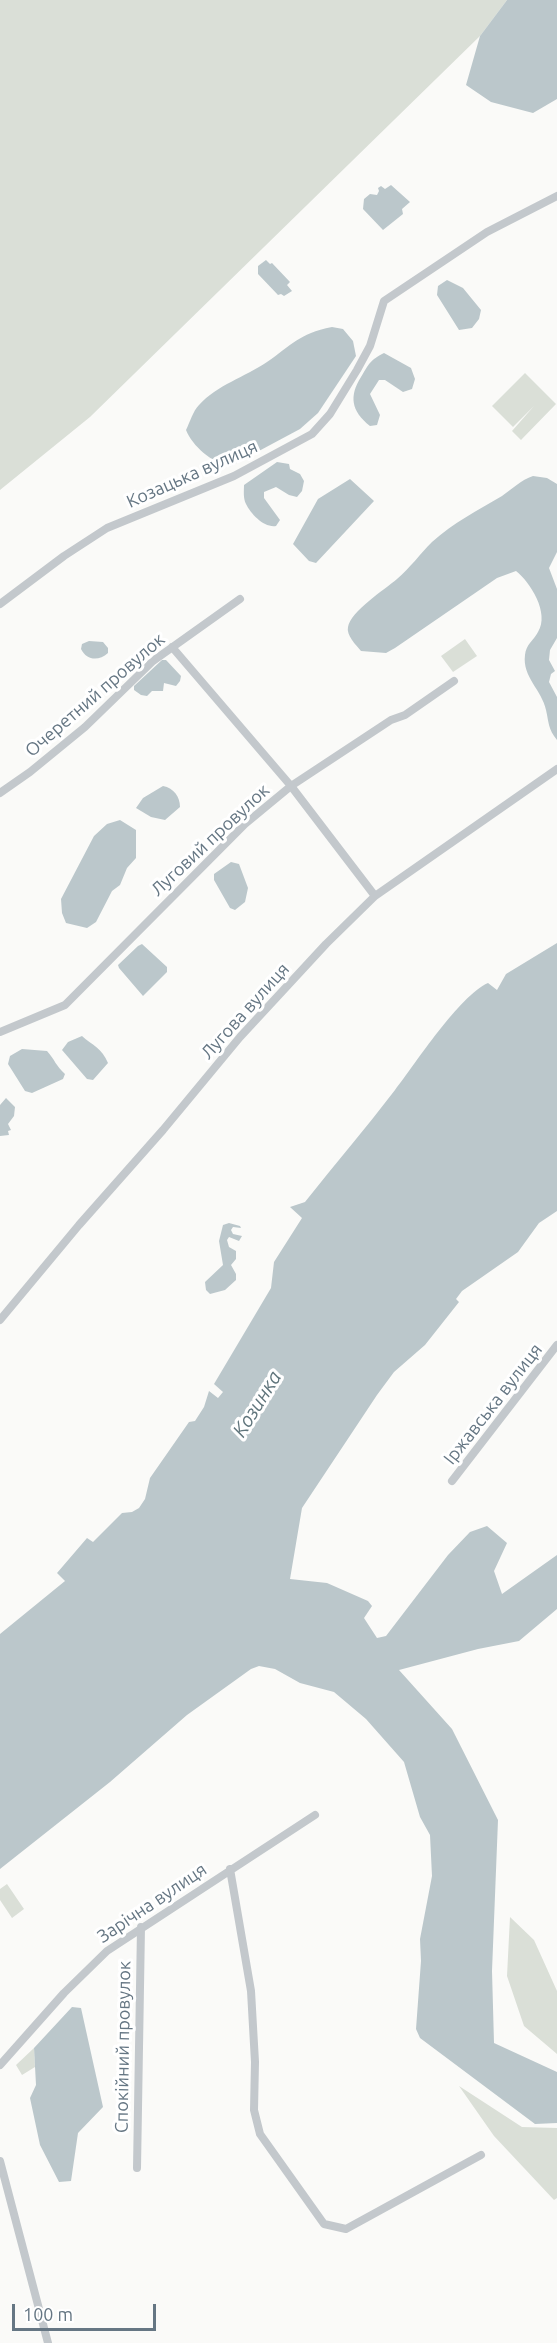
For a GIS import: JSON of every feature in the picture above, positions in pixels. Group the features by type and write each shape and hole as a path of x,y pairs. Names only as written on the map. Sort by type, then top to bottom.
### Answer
{"street":[{"name":"Козацька вулиця","path":"0,604 64,556 107,528 234,476 312,434 330,414 370,346 384,301 487,232 557,196"},
{"name":"Очеретний провулок","path":"0,793 30,772 85,727 153,661 240,599"},
{"path":"172,647 291,786 375,896"},
{"name":"Луговий провулок","path":"0,1032 65,1005 245,824 291,786 391,720 405,715 454,681"},
{"name":"Лугова вулиця","path":"0,1320 240,1037 326,944 375,896 557,769"},
{"name":"Іржавська вулиця","path":"452,1481 557,1345"},
{"name":"Зарічна вулиця","path":"0,2065 64,1993 106,1951 315,1815"},
{"path":"230,1869 251,1990 255,2062 254,2110 260,2134 324,2224 346,2229 480,2155"},
{"name":"Спокійний провулок","path":"137,2169 141,1927"},
{"path":"0,2161 48,2343"}],"shaded area":[{"path":"0,0 507,0 480,36 90,417 0,490"},
{"path":"525,373 556,404 521,440 512,431 534,406 513,427 492,406"},
{"path":"465,639 477,656 453,672 441,656"},
{"path":"7,1884 24,1909 12,1918 0,1900 0,1889"},
{"path":"510,1917 534,1940 557,1991 557,2054 524,2026 507,1976"},
{"path":"34,2048 35,2067 22,2075 16,2065"},
{"path":"459,2086 522,2127 557,2128 557,2198 554,2200 494,2136"}],"water":[{"path":"507,0 557,0 557,99 533,113 491,102 466,85 480,36"},
{"path":"391,185 410,202 402,209 403,214 383,230 363,209 364,199 370,194 377,195 378,188 381,186 385,189"},
{"path":"266,260 272,263 290,282 287,285 292,291 284,296 278,295 258,274 258,266"},
{"path":"447,280 463,288 481,310 479,319 472,328 459,330 437,295 438,286"},
{"path":"332,327 343,329 353,341 356,356 318,413 300,429 229,467 209,457 198,448 186,430 195,410 206,398 267,362 303,337"},
{"path":"384,353 411,368 415,379 412,389 403,392 385,380 379,380 370,394 380,415 377,425 370,426 356,409 355,391 370,363"},
{"path":"277,462 289,464 290,469 300,474 304,481 302,491 297,497 276,487 264,492 264,498 280,520 276,526 271,526 258,520 248,508 244,499 244,485"},
{"path":"533,476 547,478 557,484 557,552 549,568 557,589 557,638 550,650 549,660 555,671 551,674 549,682 557,697 557,740 550,729 544,703 529,677 525,663 527,648 541,624 540,607 527,582 516,571 497,578 386,653 361,651 348,633 350,621 355,614 402,575 440,535"},
{"path":"350,479 374,501 316,563 309,561 293,544 318,499"},
{"path":"89,641 103,642 108,648 108,653 97,658 86,656 81,649 82,644"},
{"path":"162,660 166,660 181,676 176,686 164,683 163,691 152,691 147,696 134,690 134,686"},
{"path":"163,786 176,794 180,807 165,820 151,817 136,808 143,798"},
{"path":"120,820 136,830 136,858 127,868 120,885 112,891 96,922 87,928 66,923 62,913 61,899 94,836 107,824"},
{"path":"231,862 239,864 248,888 245,902 235,910 230,908 214,880 214,874"},
{"name":"Козинка","path":"557,943 557,1211 539,1223 518,1252 462,1291 456,1299 459,1302 425,1345 394,1372 377,1395 302,1508 290,1579 327,1583 368,1601 372,1606 364,1618 377,1638 386,1636 448,1555 470,1532 487,1526 507,1543 494,1571 502,1594 557,1555 557,1609 519,1641 478,1649 399,1670 452,1729 498,1820 492,1971 494,2043 557,2072 557,2123 535,2124 420,2038 416,2029 421,1961 420,1939 432,1876 430,1835 420,1817 404,1762 366,1719 334,1692 300,1683 275,1669 259,1666 251,1669 187,1715 110,1782 0,1869 0,1634 65,1581 57,1573 87,1538 93,1542 122,1513 132,1512 139,1508 145,1499 150,1478 189,1422 195,1421 204,1407 209,1391 218,1398 223,1392 214,1384 271,1288 274,1262 302,1218 290,1207 305,1202 464,1001 488,983 497,990 506,974"},
{"path":"142,944 167,967 167,972 143,996 118,965"},
{"path":"82,1036 100,1050 108,1063 93,1080 87,1079 62,1050 68,1042"},
{"path":"22,1049 47,1051 65,1074 63,1079 32,1093 25,1091 8,1064 10,1056"},
{"path":"6,1098 15,1107 14,1116 8,1124 11,1130 8,1131 9,1135 0,1136 0,1105"},
{"path":"229,1223 240,1226 241,1228 233,1227 231,1230 233,1234 242,1236 239,1241 229,1237 227,1240 229,1247 236,1251 236,1259 231,1265 236,1274 236,1280 225,1290 210,1294 206,1290 205,1282 223,1265 219,1241 223,1225"},
{"path":"72,2007 81,2008 103,2107 78,2133 71,2181 59,2182 40,2145 30,2098 36,2085 34,2048"}]}
